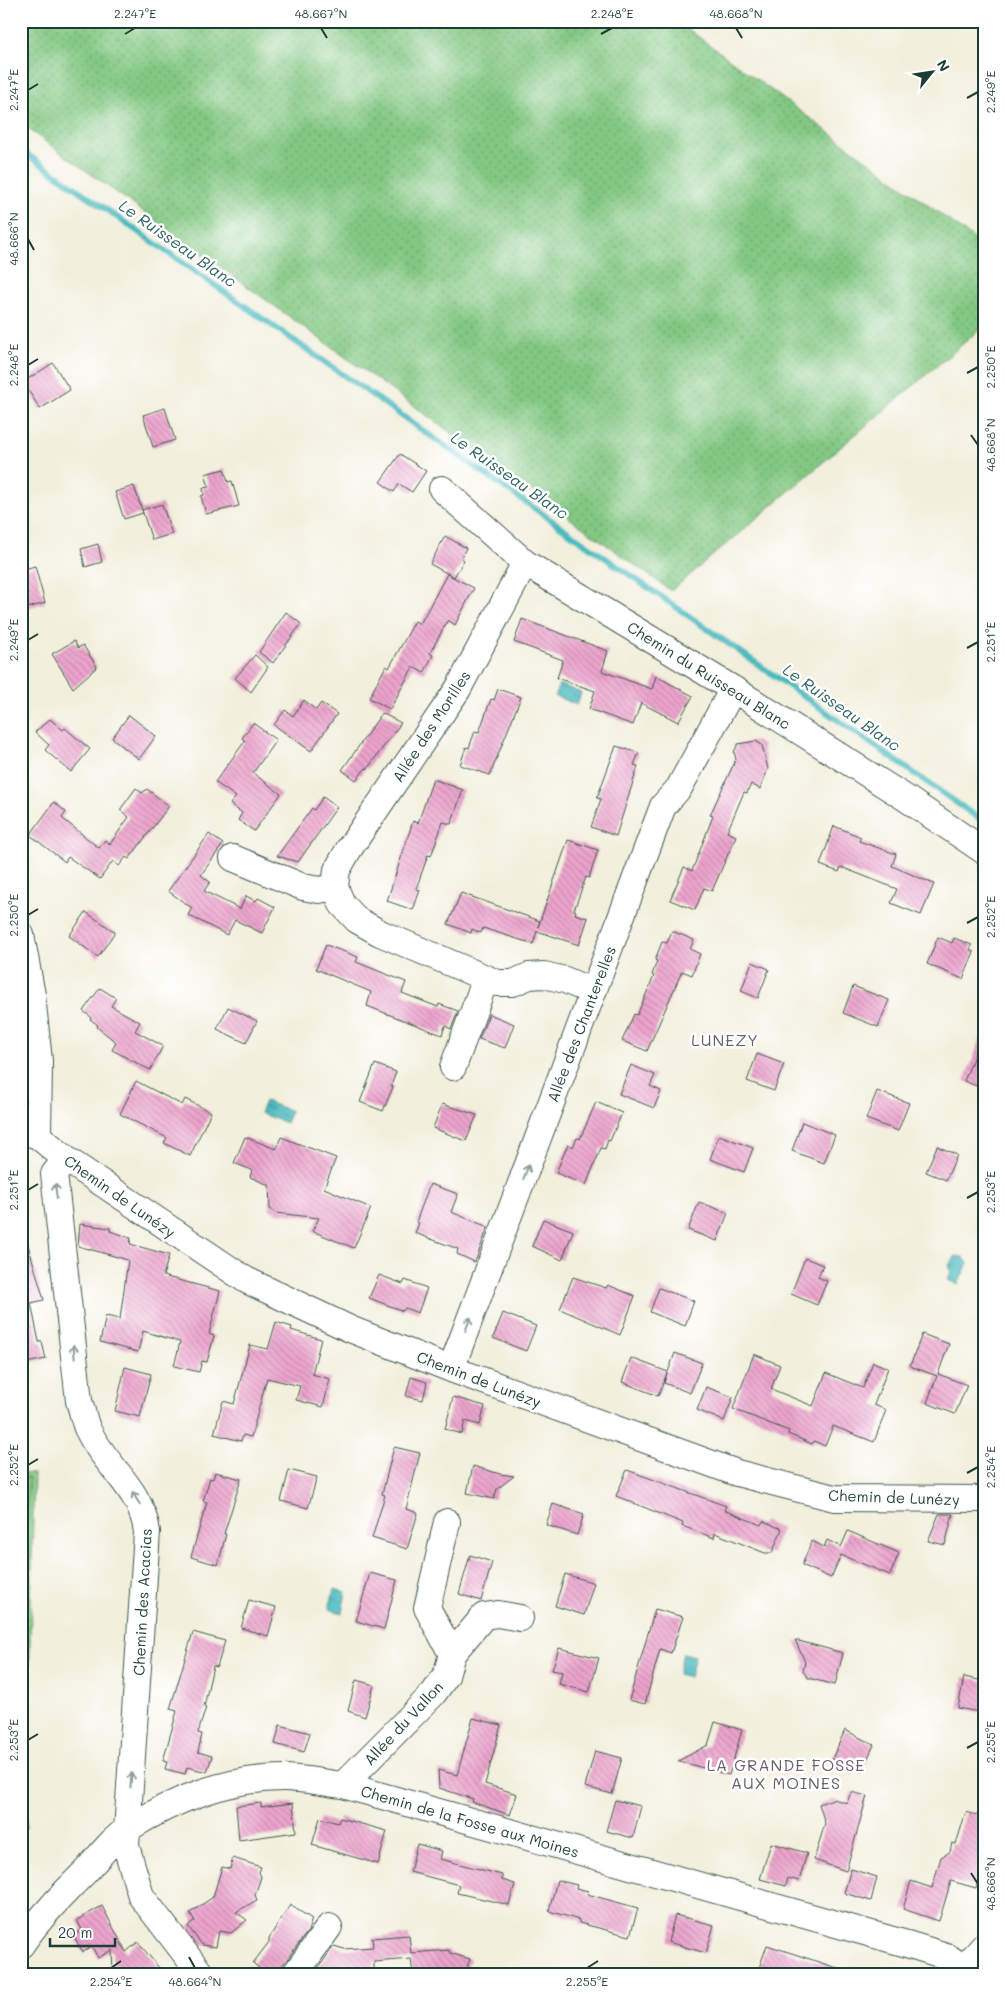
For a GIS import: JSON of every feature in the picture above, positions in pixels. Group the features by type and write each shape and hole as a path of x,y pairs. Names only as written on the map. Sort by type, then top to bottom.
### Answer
{"street":[{"name":"Chemin du Ruisseau Blanc","path":"442,489 525,563 733,689 904,797 984,851"},
{"name":"Allée des Morilles","path":"335,887 337,870 349,849 458,689 525,563"},
{"name":"Allée des Chanterelles","path":"451,1369 663,806 679,788 733,689"},
{"path":"233,858 303,887 319,890 335,887 342,904 357,920 380,932 497,983 513,983 529,976 544,975 565,980 593,992"},
{"path":"21,935 32,995 39,1061 30,1133"},
{"path":"452,1067 486,978"},
{"name":"Chemin de Lunézy","path":"30,1133 246,1280 350,1329 451,1369 737,1473 834,1498 984,1500"},
{"name":"Chemin des Acacias","path":"66,1159 54,1174 79,1401 87,1428 139,1500 148,1532 126,1846 141,1896 201,1974"},
{"path":"447,1522 427,1608 452,1654"},
{"name":"Allée du Vallon","path":"343,1785 433,1694 446,1676 452,1654 484,1616 498,1614 520,1618"},
{"name":"Chemin de la Fosse aux Moines","path":"21,1945 60,1896 128,1829 183,1800 218,1787 283,1778 343,1785 907,1944 946,1956 961,1971"},
{"path":"295,1974 329,1927"},
{"path":"961,1971 984,1946"}],"green space":[{"path":"21,21 677,21 984,246 984,326 671,591 21,124"},
{"path":"21,1473 34,1474 26,1828 21,1827"},
{"path":"21,1477 29,1478 21,1597"}],"water":[{"path":"559,684 581,693 577,705 555,696"},
{"path":"265,1101 291,1111 286,1123 260,1113"},
{"path":"956,1256 963,1257 968,1263 958,1285 948,1280 951,1271 949,1265"},
{"path":"334,1589 346,1592 342,1613 329,1609"},
{"path":"683,1653 695,1656 690,1677 678,1674"}],"building":[{"path":"53,363 70,390 40,409 23,382"},
{"path":"165,408 175,440 153,447 143,415"},
{"path":"400,454 426,471 412,492 399,484 394,492 380,482"},
{"path":"224,469 228,482 232,481 239,506 206,514 201,496 204,495 203,488 209,487 205,474"},
{"path":"134,486 143,513 124,519 115,492"},
{"path":"162,504 172,534 152,540 142,510"},
{"path":"445,536 466,548 461,558 464,560 454,577 430,564"},
{"path":"98,544 102,562 85,567 81,549"},
{"path":"35,566 45,603 21,610 21,570"},
{"path":"447,574 474,588 455,625 448,620 430,653 433,655 424,673 413,667 390,709 369,698 386,666 389,668 415,621 420,624"},
{"path":"286,612 301,624 273,663 259,652"},
{"path":"522,619 608,651 602,671 652,689 656,676 693,696 678,722 641,703 633,725 589,709 595,691 557,678 563,660 514,642"},
{"path":"74,641 78,648 83,645 97,667 73,688 52,654"},
{"path":"255,655 268,667 251,692 235,678"},
{"path":"498,689 521,697 490,775 460,765 466,747 469,748 475,731 479,732 491,699 494,700"},
{"path":"304,700 316,710 321,703 337,714 311,751 274,725 285,710 293,716"},
{"path":"382,713 401,723 367,769 356,780 342,770"},
{"path":"129,715 156,736 139,759 112,738"},
{"path":"50,719 63,730 65,728 90,749 71,772 45,750 49,745 35,732"},
{"path":"253,723 276,740 253,773 281,794 254,831 238,820 242,813 230,804 236,797 215,782 245,741 242,738"},
{"path":"756,741 762,745 768,769 760,789 751,784 747,793 744,792 727,832 736,836 712,891 704,888 695,910 670,900 684,867 692,871 713,816 710,815 736,759 734,752 738,744"},
{"path":"616,746 639,753 634,765 638,766 616,836 591,827 601,799 597,798"},
{"path":"433,779 463,790 451,824 443,822 431,856 428,855 416,889 420,890 413,910 387,901 413,821 418,823"},
{"path":"136,788 142,793 147,789 169,806 129,859 126,857 119,866 113,861 100,879 68,857 65,862 30,835 54,802 66,812 62,818 99,848 105,840 110,844 129,817 120,810"},
{"path":"323,797 337,807 298,862 277,856 312,808 314,810"},
{"path":"834,826 861,837 859,841 896,854 892,866 934,884 921,915 891,903 897,889 841,867 839,872 820,865"},
{"path":"209,834 223,844 201,875 210,882 204,891 240,909 246,896 256,901 258,898 275,907 262,933 235,920 227,935 188,915 192,908 168,891"},
{"path":"568,840 598,850 589,878 586,877 574,910 576,911 575,914 588,918 579,945 537,931 533,944 483,928 481,933 472,929 471,933 448,924 461,893 540,921 538,927"},
{"path":"86,912 115,932 98,957 69,936"},
{"path":"672,931 694,940 690,949 700,954 692,975 682,971 647,1051 622,1041 634,1014 637,1015 654,976 652,975 657,961 655,960 662,942 667,943"},
{"path":"938,937 952,943 954,938 972,945 970,950 974,952 963,979 927,964"},
{"path":"326,945 358,957 356,962 406,982 402,993 438,1007 439,1004 458,1011 451,1029 445,1026 442,1035 367,1006 371,992 316,969"},
{"path":"752,962 769,969 758,998 741,991"},
{"path":"853,986 889,1000 878,1027 843,1013"},
{"path":"100,988 116,998 111,1006 140,1022 135,1031 163,1046 150,1070 112,1050 116,1042 97,1027 98,1025 90,1019 91,1017 83,1011"},
{"path":"228,1007 257,1021 246,1043 217,1029"},
{"path":"489,1014 514,1024 505,1048 479,1039"},
{"path":"984,1033 984,1089 964,1081"},
{"path":"757,1054 784,1064 774,1091 747,1081"},
{"path":"375,1064 396,1072 391,1086 393,1087 383,1111 360,1102"},
{"path":"631,1065 655,1075 650,1086 661,1091 654,1108 619,1094"},
{"path":"136,1081 182,1105 185,1099 211,1112 190,1156 164,1143 167,1138 120,1114"},
{"path":"877,1091 909,1103 898,1131 866,1119"},
{"path":"596,1102 622,1113 610,1141 608,1140 605,1149 601,1148 586,1185 556,1173 568,1144 573,1147 577,1138 580,1139"},
{"path":"442,1104 477,1115 466,1141 433,1128"},
{"path":"802,1122 835,1135 824,1163 792,1151"},
{"path":"719,1135 753,1148 744,1172 710,1159"},
{"path":"245,1137 276,1149 281,1137 336,1158 324,1188 371,1208 354,1248 312,1231 319,1218 276,1213 270,1209 269,1185 250,1177 252,1170 234,1163"},
{"path":"937,1146 957,1155 946,1180 926,1172"},
{"path":"430,1184 458,1194 451,1212 488,1227 475,1262 457,1254 458,1249 415,1233 419,1223 416,1222"},
{"path":"699,1202 728,1213 717,1241 688,1230"},
{"path":"543,1219 573,1231 562,1260 532,1246"},
{"path":"80,1224 110,1228 110,1231 131,1238 130,1244 169,1255 163,1276 220,1291 209,1334 214,1336 207,1362 202,1361 199,1372 174,1366 180,1342 143,1331 138,1352 100,1342 106,1316 120,1319 128,1260 78,1246"},
{"path":"28,1245 44,1300 31,1303 39,1342 42,1342 46,1359 21,1364 21,1246"},
{"path":"805,1258 823,1265 818,1277 827,1281 817,1305 791,1294"},
{"path":"379,1275 403,1284 405,1280 427,1288 418,1313 405,1308 403,1311 369,1298"},
{"path":"573,1277 606,1288 608,1285 635,1296 620,1335 560,1309"},
{"path":"659,1288 694,1301 685,1326 650,1312"},
{"path":"503,1313 536,1326 526,1351 493,1338"},
{"path":"276,1322 292,1327 291,1330 321,1339 312,1374 330,1379 323,1407 296,1400 300,1386 267,1378 251,1437 243,1435 241,1441 214,1434 223,1401 234,1404 250,1345 268,1349"},
{"path":"922,1334 949,1344 938,1374 967,1385 955,1414 927,1403 937,1376 910,1366"},
{"path":"675,1353 702,1363 690,1393 664,1383 667,1373 658,1396 622,1382 631,1358 668,1372"},
{"path":"754,1354 780,1365 771,1389 813,1406 826,1373 863,1388 873,1362 888,1368 874,1405 886,1410 874,1442 833,1426 825,1446 814,1441 812,1444 788,1434 789,1431 733,1409"},
{"path":"125,1367 151,1374 140,1417 115,1411"},
{"path":"411,1377 427,1382 423,1400 406,1396"},
{"path":"706,1387 733,1397 724,1421 697,1410"},
{"path":"453,1397 485,1406 480,1425 465,1421 462,1434 445,1429"},
{"path":"394,1447 420,1453 406,1509 418,1513 407,1549 372,1538 385,1495 382,1494"},
{"path":"473,1466 514,1476 497,1489 494,1499 467,1493"},
{"path":"289,1470 317,1477 308,1508 281,1501"},
{"path":"627,1470 726,1506 724,1510 761,1525 763,1521 782,1529 772,1553 765,1553 715,1533 714,1538 682,1526 683,1523 616,1496"},
{"path":"215,1472 241,1479 224,1534 226,1534 218,1565 191,1557 207,1502 203,1501 210,1478 213,1479"},
{"path":"553,1504 584,1514 577,1535 546,1525"},
{"path":"939,1514 953,1514 945,1545 928,1541"},
{"path":"848,1531 899,1553 890,1575 841,1555 831,1578 802,1565 812,1541 824,1547 827,1540 841,1547"},
{"path":"470,1555 492,1562 481,1601 459,1594"},
{"path":"370,1573 397,1580 384,1629 356,1621"},
{"path":"565,1574 594,1583 584,1615 555,1606"},
{"path":"249,1600 276,1607 268,1636 241,1628"},
{"path":"655,1609 683,1617 671,1653 660,1649 645,1704 629,1700"},
{"path":"193,1632 225,1641 217,1667 213,1666 204,1707 206,1707 198,1733 202,1734 198,1752 212,1756 207,1772 187,1767 185,1774 165,1769 167,1762 163,1761 177,1711 170,1709"},
{"path":"795,1640 843,1653 835,1685 808,1678 803,1671 805,1662"},
{"path":"559,1648 599,1658 589,1692 559,1684 562,1672 552,1670"},
{"path":"964,1677 984,1681 984,1713 958,1708"},
{"path":"356,1680 374,1685 365,1717 348,1711"},
{"path":"473,1718 501,1725 485,1784 517,1794 510,1815 472,1802 473,1799 439,1788 438,1770 457,1775"},
{"path":"715,1722 742,1730 729,1775 678,1761 708,1745"},
{"path":"280,1725 310,1733 304,1752 275,1744"},
{"path":"845,1730 874,1745 861,1772 832,1759"},
{"path":"595,1751 622,1758 612,1794 585,1787"},
{"path":"851,1792 867,1796 846,1871 814,1860 825,1823 819,1804 833,1799 847,1803"},
{"path":"615,1800 641,1806 633,1838 606,1831"},
{"path":"261,1803 261,1807 293,1803 296,1832 239,1840 236,1806"},
{"path":"966,1812 984,1817 984,1877 980,1875 976,1888 951,1881 939,1921 903,1909 911,1881 932,1888 941,1857 950,1852 952,1843 956,1844"},
{"path":"320,1818 338,1823 340,1818 387,1831 378,1864 312,1845"},
{"path":"771,1843 807,1853 799,1881 788,1878 786,1886 760,1879"},
{"path":"417,1844 442,1851 440,1859 502,1875 502,1880 515,1884 509,1905 457,1893 459,1885 410,1872"},
{"path":"233,1858 261,1867 259,1872 261,1877 255,1895 257,1900 236,1912 247,1920 231,1933 219,1931 216,1947 202,1945 188,1926 195,1921 190,1913 213,1897 222,1867 230,1869"},
{"path":"851,1869 877,1877 871,1901 844,1893"},
{"path":"557,1880 577,1885 576,1888 588,1891 587,1894 638,1908 630,1936 579,1923 579,1920 549,1911"},
{"path":"290,1905 312,1919 308,1931 276,1974 266,1974 253,1963 269,1942 269,1938"},
{"path":"102,1906 126,1952 138,1942 164,1974 113,1974 112,1950 98,1958 92,1947 83,1952 73,1935 82,1930 77,1920"},
{"path":"675,1915 714,1925 706,1953 668,1942"},
{"path":"409,1935 411,1953 449,1950 450,1953 470,1959 465,1974 413,1974 411,1959 374,1962 374,1970 371,1970 372,1974 314,1974 334,1946 344,1949 373,1947 372,1938"},
{"path":"767,1945 843,1970 843,1974 757,1974"}],"waterway":[{"name":"Le Ruisseau Blanc","path":"21,150 984,822"}],"district":[{"name":"LUNEZY","path":"725,1039"},
{"name":"LA GRANDE FOSSE AUX MOINES","path":"786,1773"}]}
